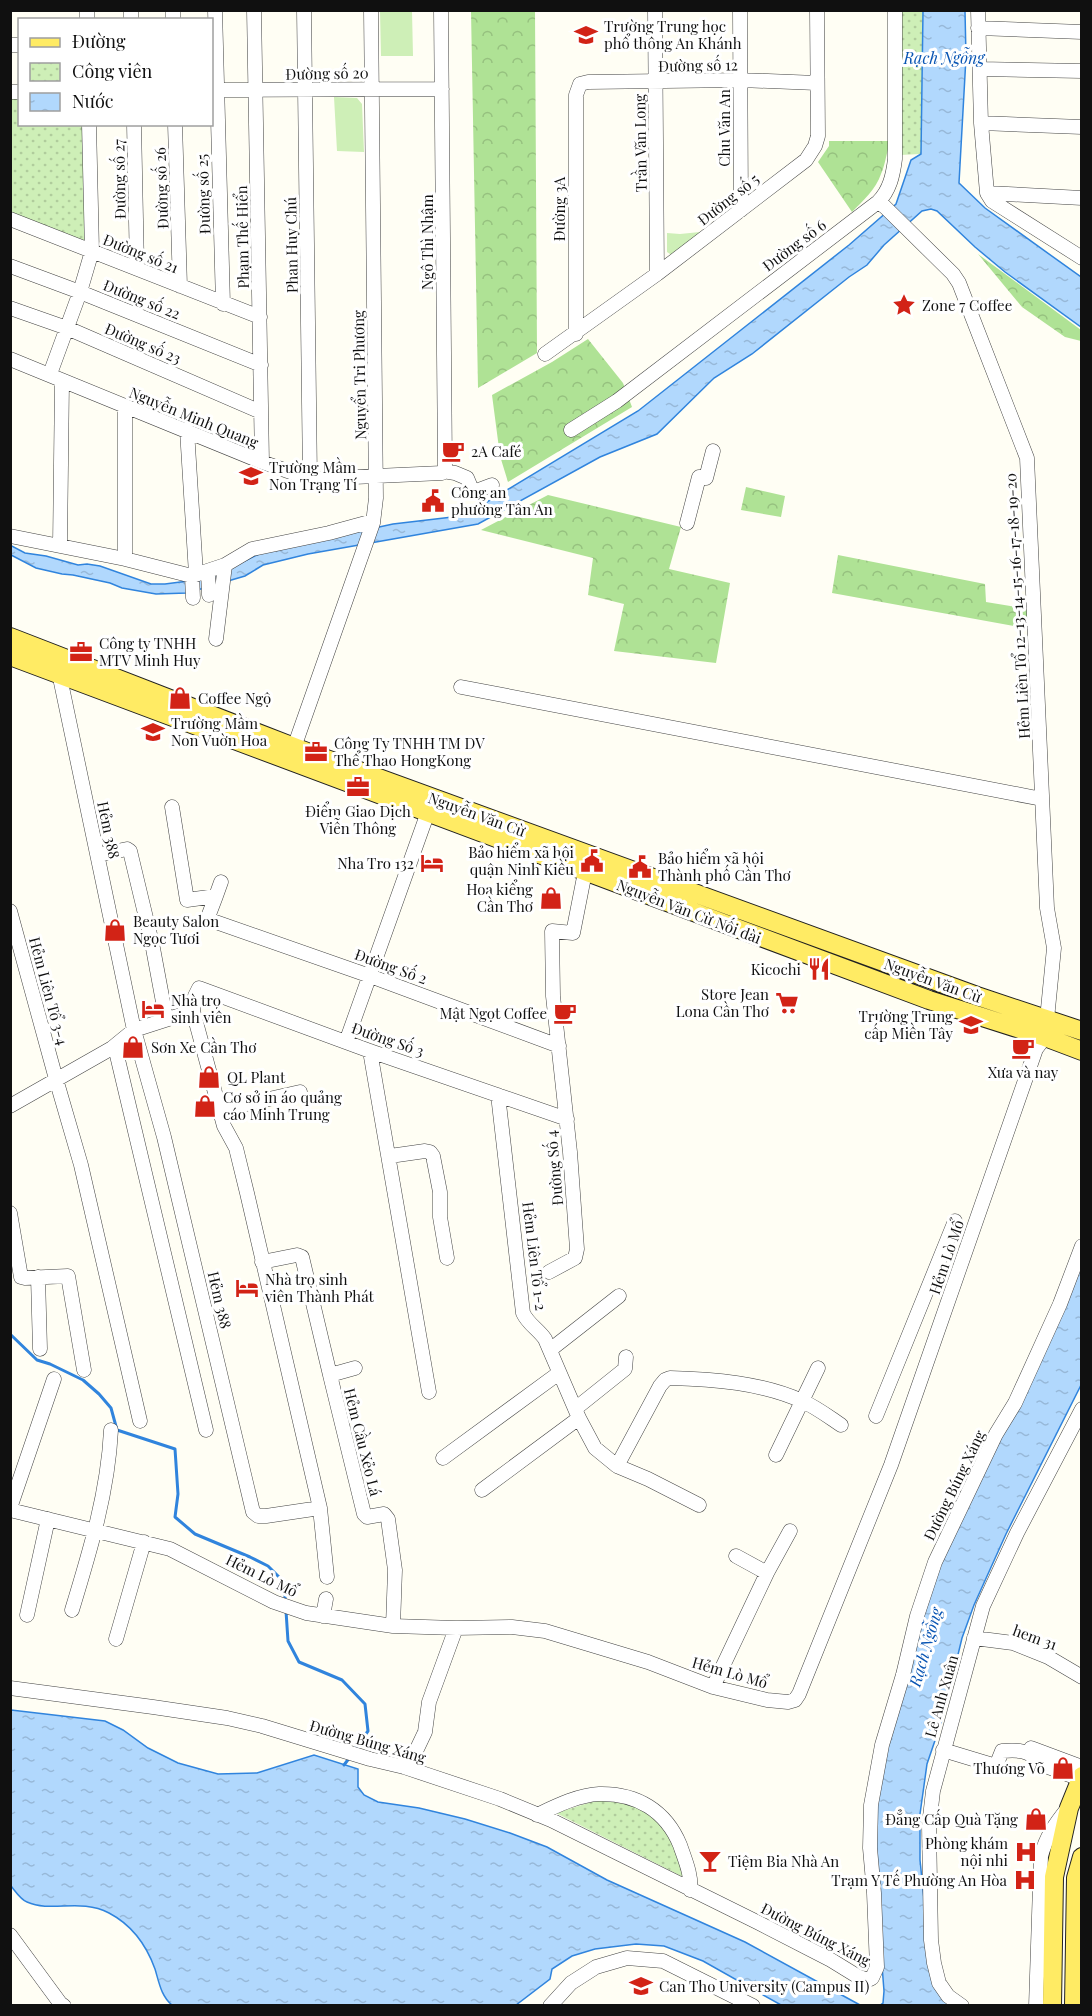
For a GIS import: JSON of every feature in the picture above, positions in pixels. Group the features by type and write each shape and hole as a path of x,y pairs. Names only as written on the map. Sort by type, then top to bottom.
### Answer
{"main road":[{"name":"Nguyễn Văn Cừ","path":"10,637 291,754 1082,1031"},
{"path":"10,656 58,674"},
{"name":"Nguyễn Văn Cừ Nối dài","path":"58,674 291,754 428,812 585,872 929,1000 1049,1038 1082,1051"},
{"path":"732,927 738,909"},
{"path":"1052,2006 1054,1877 1069,1808 1081,1774"},
{"path":"1074,2006 1076,1878 1082,1857"}],"street":[{"name":"Đường số 25","path":"215,10 214,90 222,304"},
{"name":"Phạm Thế Hiển","path":"254,10 262,462"},
{"name":"Phan Huy Chú","path":"304,10 310,479"},
{"name":"Nguyển Tri Phương","path":"291,754 373,522 376,476 371,10"},
{"name":"Ngô Thì Nhậm","path":"441,10 445,456 443,472"},
{"name":"Trần Văn Long","path":"655,10 657,274"},
{"name":"Chu Văn An","path":"740,10 741,210"},
{"name":"Đường số 5","path":"545,354 657,274 806,160 812,153 818,136 817,10"},
{"name":"Đường số 6","path":"571,430 617,401 882,205 895,159 895,10"},
{"path":"978,10 981,123 987,193 992,201 1082,258"},
{"path":"978,28 1082,32"},
{"path":"980,69 1082,71"},
{"name":"Đường số 12","path":"580,84 740,80 817,82"},
{"name":"Đường 3A","path":"576,334 576,95 580,84"},
{"name":"Đường số 20","path":"214,90 442,89"},
{"path":"981,123 1082,127"},
{"path":"60,546 56,378 67,328 92,251 89,126"},
{"name":"Đường số 27","path":"134,126 137,268"},
{"name":"Đường số 26","path":"175,126 180,286"},
{"path":"987,193 1082,198"},
{"name":"Hẻm Liên Tổ 12-13-14-15-16-17-18-19-20","path":"882,205 953,274 959,283 1027,458 1047,908 1054,948 1047,1018"},
{"name":"Đường số 21","path":"10,219 260,317"},
{"name":"Đường số 22","path":"10,266 261,365"},
{"name":"Đường số 23","path":"10,308 67,328 261,412"},
{"name":"Nguyễn Minh Quang","path":"10,359 262,462 310,479 443,472"},
{"path":"125,406 125,559"},
{"path":"187,430 202,583 216,639"},
{"path":"687,523 699,477 706,478 713,451"},
{"path":"443,472 455,472 467,478 472,490 476,491 492,485"},
{"path":"202,583 252,549 373,522"},
{"path":"10,537 125,559 202,583"},
{"name":"Hẻm 388","path":"58,674 134,1030 164,1137 254,1512 258,1516 266,1516 320,1508"},
{"path":"461,687 1042,799"},
{"path":"172,807 187,905 216,896 221,882"},
{"path":"346,1042 428,812"},
{"path":"98,855 127,849 130,851 152,943 166,1018"},
{"path":"559,1046 553,996 552,931 573,933 585,872"},
{"name":"Đường Số 2","path":"216,896 208,917 210,920 559,1046"},
{"name":"Hẻm Liên Tổ 3-4","path":"10,911 84,1176 140,1421"},
{"name":"Đường Số 3","path":"193,1011 195,996 199,988 370,1051 567,1119"},
{"path":"10,1106 115,1047 134,1030 193,1011 226,1131 236,1148 320,1508 327,1577"},
{"name":"Hẻm Lò Mổ","path":"10,1509 96,1529 182,1553 274,1602 306,1613 393,1626 512,1627 545,1630 648,1662 713,1687 766,1700 789,1702 795,1700 891,1465 1036,1050 1049,1038"},
{"name":"Đường Số 4","path":"549,1272 575,1258 577,1250 559,1046"},
{"path":"115,1047 206,1430"},
{"path":"370,1051 390,1156 429,1392"},
{"path":"220,1110 300,1092"},
{"name":"Hẻm Liên Tổ 1-2","path":"498,1095 523,1313 531,1326 541,1332 577,1414 595,1448 617,1466 699,1505"},
{"path":"390,1156 425,1151 430,1152 433,1156 440,1192 440,1217 447,1258"},
{"path":"10,1213 20,1275 26,1278 68,1276 84,1370"},
{"path":"876,1416 955,1221"},
{"name":"Đường Búng Xáng","path":"10,1689 227,1718 404,1767 500,1799 690,1890 868,1980 875,1974 874,1893 870,1848 871,1805 882,1745 903,1675 917,1616 936,1562 996,1434 1015,1403 1060,1304 1082,1246"},
{"path":"262,1262 297,1255 302,1257 330,1374"},
{"path":"38,1277 40,1348"},
{"path":"550,1350 619,1296"},
{"path":"482,1490 577,1414 625,1369 626,1357"},
{"name":"Hẻm Cầu Xẻo Lá","path":"355,1368 330,1374 364,1514 367,1517 384,1514 388,1519 395,1570 393,1626"},
{"path":"776,1455 818,1368"},
{"path":"443,1458 559,1373"},
{"path":"617,1466 660,1386 670,1378 749,1385 803,1401 841,1425"},
{"path":"10,1509 54,1379"},
{"name":"Lê Anh Xuân","path":"962,2006 948,1996 939,1983 934,1963 931,1940 929,1826 933,1791 983,1606 1017,1533 1082,1409"},
{"path":"72,1610 96,1529 107,1472 111,1430"},
{"path":"27,1615 48,1519"},
{"path":"713,1687 767,1573 790,1531"},
{"path":"116,1639 144,1542"},
{"path":"736,1557 767,1573"},
{"path":"323,1616 326,1599"},
{"path":"404,1767 416,1751 425,1732 427,1707 456,1628"},
{"name":"hem 31","path":"974,1638 1013,1643 1048,1656 1082,1677"},
{"path":"1031,1748 1081,1774"},
{"path":"943,1750 995,1769 1002,1751 1017,1749 1037,1759 1040,1764 1081,1774"},
{"path":"537,1815 556,1805 597,1794 634,1800 654,1809 674,1830 692,1880 690,1890"},
{"path":"1036,2006 1041,1856 1045,1842 1054,1826 1069,1808"},
{"path":"10,1935 64,2006"},
{"path":"550,2006 571,1983 596,1967 627,1958 663,1961 753,2006"}],"green space":[{"path":"380,11 412,11 413,56 381,56"},
{"path":"471,11 535,11 537,353 478,388"},
{"path":"899,11 923,11 921,154 900,155"},
{"path":"10,95 18,95 18,126 86,126 85,243 11,219"},
{"path":"334,97 357,98 362,104 364,152 337,151"},
{"path":"829,141 891,141 876,185 852,212 818,162 829,146"},
{"path":"700,232 673,256 667,252 667,233"},
{"path":"978,254 1081,330 1081,341 1065,337 1022,307"},
{"path":"588,339 623,383 632,407 508,482 500,456 492,395"},
{"path":"746,487 785,496 781,517 741,510"},
{"path":"548,495 681,527 669,569 730,583 716,663 614,651 624,604 588,595 593,558 481,530"},
{"path":"838,555 985,584 986,602 1029,609 1030,629 832,593"},
{"path":"598,1800 628,1802 650,1814 668,1832 677,1849 685,1878 556,1813"}],"water":[{"path":"923,11 965,11 966,57 959,183 985,208 1081,277 1081,327 1005,272 937,211 931,209 922,211 884,245 867,265 752,354 714,378 657,434 600,457 478,524 308,554 263,565 245,576 187,593 156,594 122,588 110,583 36,568 11,555 10,545 25,553 78,565 100,566 151,584 165,584 220,573 263,552 393,524 461,516 477,508 638,411 849,245 896,204 911,160 921,154"},
{"name":"Rạch Ngỗng","path":"1081,1254 1081,1385 1006,1534 974,1605 962,1638 943,1717 927,1764 920,1814 920,1860 925,1939 955,2005 879,2006 883,2003 884,1991 872,1837 875,1795 931,1584"},
{"path":"11,1710 105,1721 123,1730 148,1748 178,1763 218,1774 257,1773 314,1755 358,1769 358,1787 364,1795 378,1802 419,1808 465,1819 547,1847 607,1880 745,1942 860,2005 781,2005 703,1961 664,1946 636,1944 595,1949 572,1956 552,1969 550,1979 516,2005 172,2005 163,1993 147,1951 125,1923 109,1913 87,1906 46,1906 27,1902 11,1886"}],"waterway":[{"path":"10,1334 37,1360 83,1380 99,1394 111,1408 117,1430 175,1449 178,1494 175,1517 195,1534 268,1566 285,1583 285,1602"},
{"path":"286,1611 288,1641 299,1662 342,1680 365,1704 368,1731 355,1749"},
{"path":"344,1765 350,1757"}],"place":[{"name":"Trường Trung học phổ thông An Khánh","path":"586,35"},
{"name":"Zone 7 Coffee","path":"904,305"},
{"name":"2A Café","path":"453,451"},
{"name":"Trường Mầm Non Trạng Tí","path":"251,476"},
{"name":"Công an phường Tân An","path":"433,501"},
{"name":"Công ty TNHH MTV Minh Huy","path":"81,652"},
{"name":"Coffee Ngộ","path":"180,698"},
{"name":"Trường Mầm Non Vuờn Hoa","path":"153,732"},
{"name":"Công Ty TNHH TM DV Thể Thao HongKong","path":"316,752"},
{"name":"Điểm Giao Dịch Viễn Thông","path":"358,787"},
{"name":"Bảo hiểm xã hội quận Ninh Kiều","path":"592,861"},
{"name":"Nha Tro 132","path":"432,863"},
{"name":"Bảo hiểm xã hội Thành phố Cần Thơ","path":"640,867"},
{"name":"Hoa kiểng Cần Thơ","path":"551,898"},
{"name":"Beauty Salon Ngọc Tươi","path":"115,930"},
{"name":"Kicochi","path":"819,969"},
{"name":"Store Jean Lona Cần Thơ","path":"787,1003"},
{"name":"Nhà trọ sinh viên","path":"153,1009"},
{"name":"Mật Ngọt Coffee","path":"565,1013"},
{"name":"Trường Trung cấp Miền Tây","path":"971,1025"},
{"name":"Sơn Xe Cần Thơ","path":"133,1047"},
{"name":"Xưa và nay","path":"1023,1048"},
{"name":"QL Plant","path":"209,1077"},
{"name":"Cơ sở in áo quảng cáo Minh Trung","path":"205,1106"},
{"name":"Nhà trọ sinh viên Thành Phát","path":"247,1288"},
{"name":"Thương Võ","path":"1063,1768"},
{"name":"Đẳng Cấp Quà Tặng","path":"1036,1819"},
{"name":"Phòng khám nội nhi","path":"1026,1852"},
{"name":"Tiệm Bia Nhà An","path":"710,1861"},
{"name":"Trạm Y Tế Phường An Hòa","path":"1025,1880"},
{"name":"Can Tho University (Campus II)","path":"641,1986"}]}
